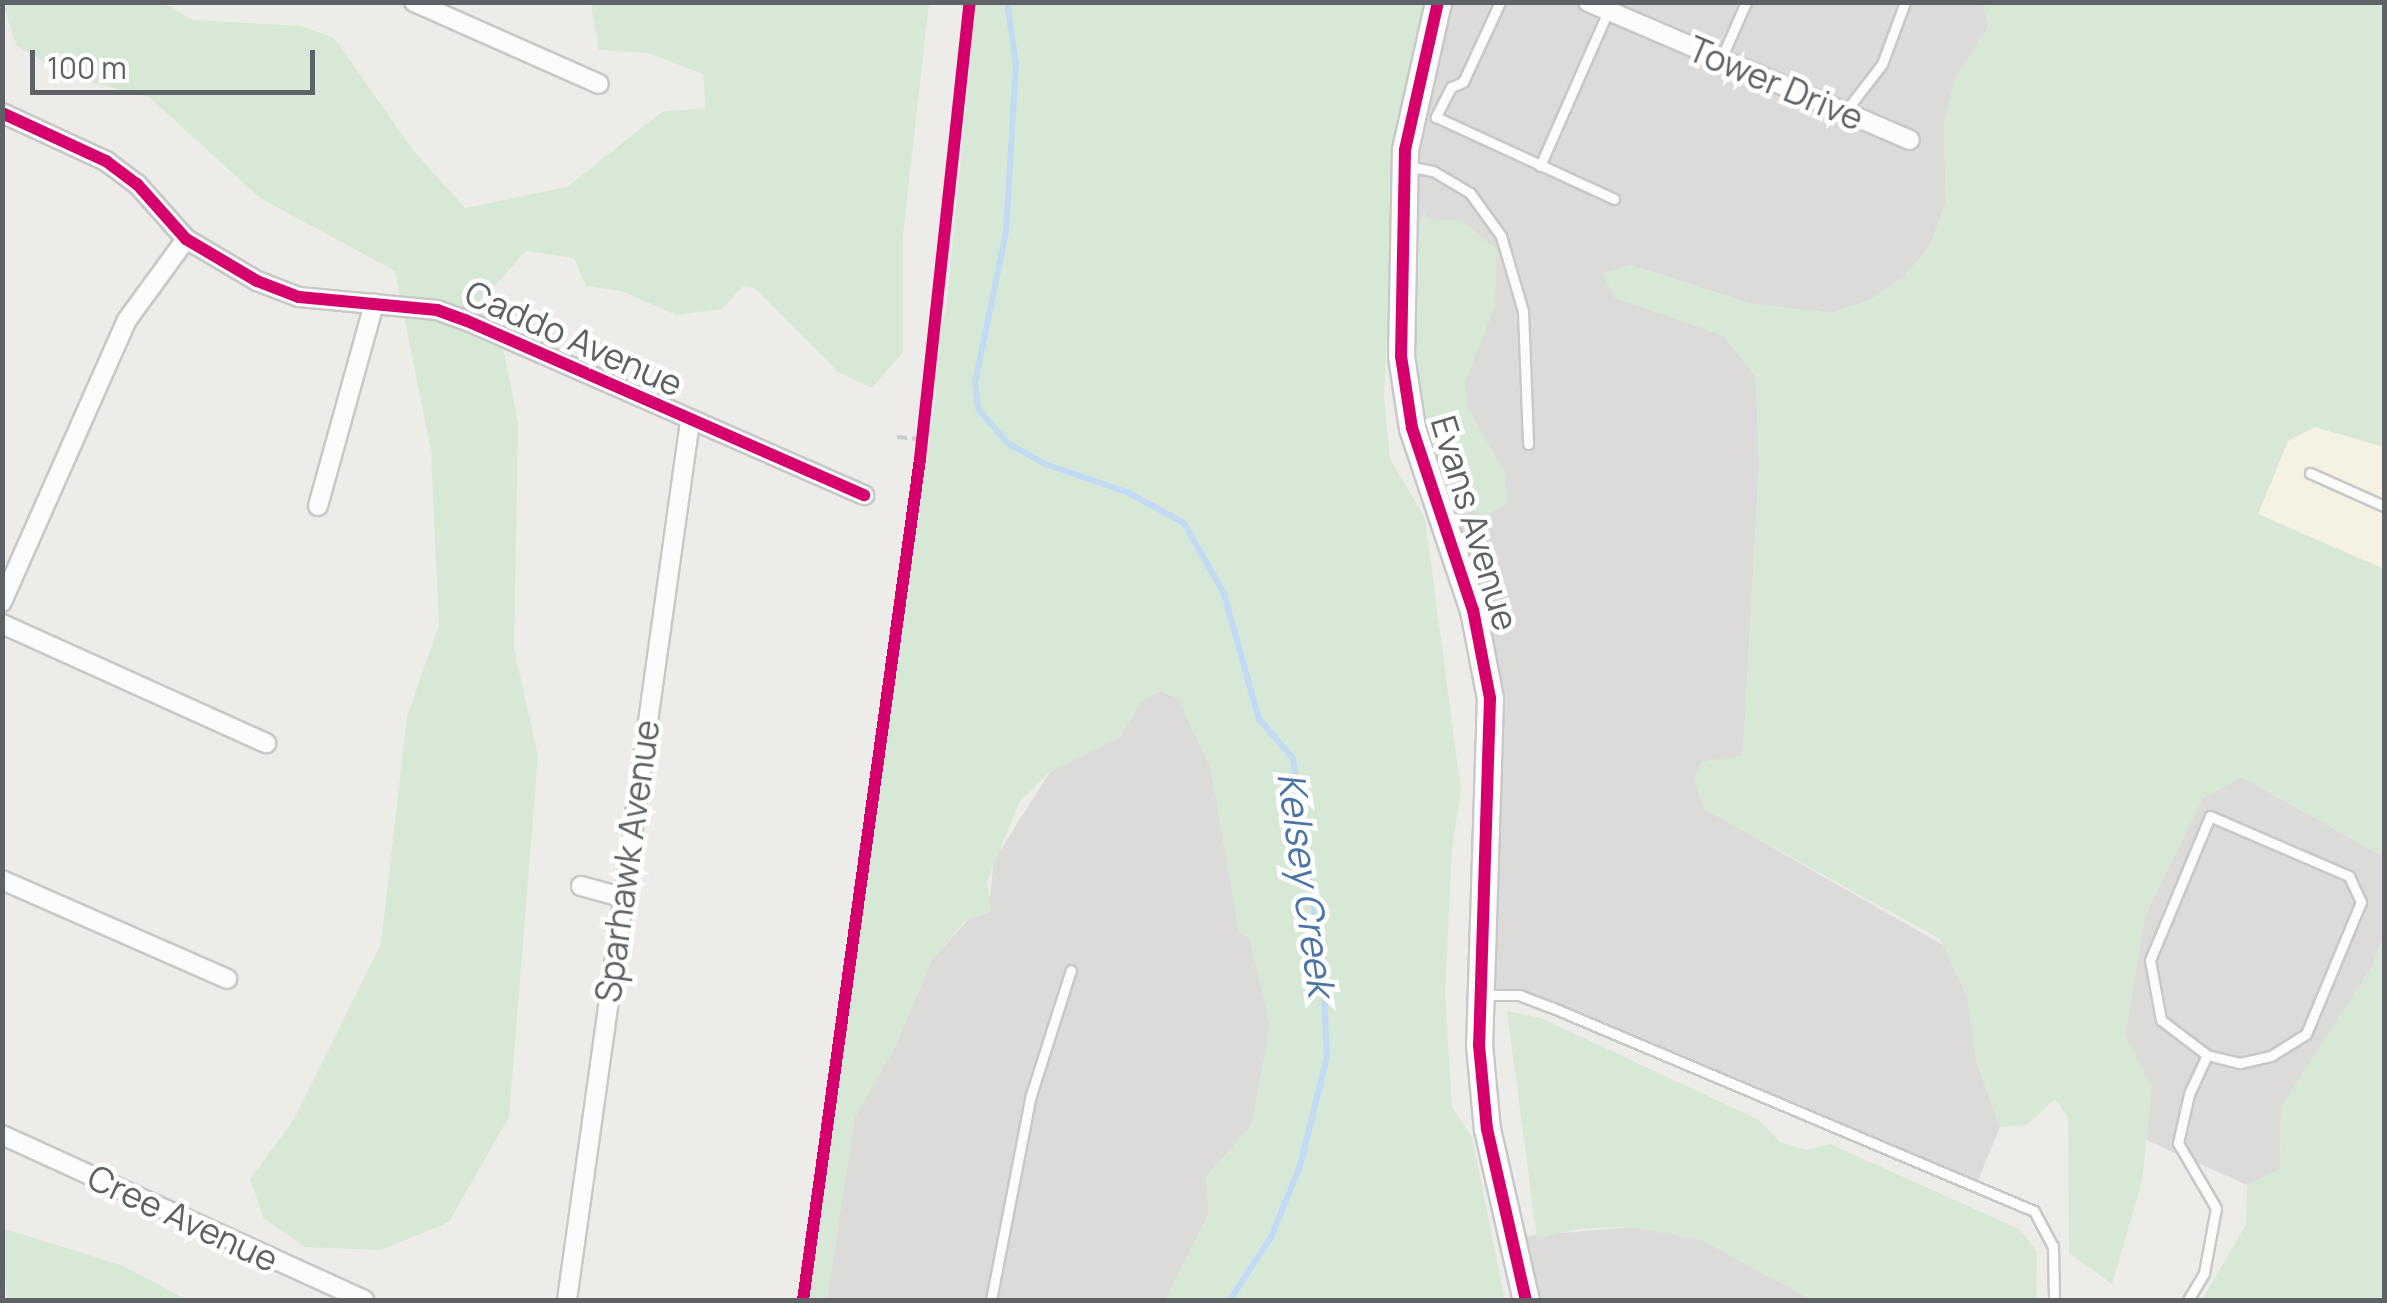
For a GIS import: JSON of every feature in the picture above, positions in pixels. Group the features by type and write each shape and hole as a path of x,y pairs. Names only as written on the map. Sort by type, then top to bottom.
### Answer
{"street":[{"path":"414,2 599,84"},
{"name":"Evans Avenue","path":"1438,2 1414,90 1404,165 1404,390 1472,610 1490,698 1493,763 1479,995 1487,1128 1526,1300"},
{"name":"Tower Drive","path":"1588,2 1910,140"},
{"name":"Caddo Avenue","path":"2,113 106,161 138,184 186,239 244,275 299,296 465,320 690,422 864,495"},
{"path":"2,602 128,320 186,239"},
{"path":"318,506 374,304"},
{"name":"Sparhawk Avenue","path":"567,1300 690,422"},
{"path":"2,624 266,744"},
{"path":"2,880 227,979"},
{"path":"581,886 621,897"},
{"name":"Cree Avenue","path":"2,1136 364,1300"}],"lane":[{"path":"1500,2 1463,82 1452,87 1436,117 1614,199"},
{"path":"1721,59 1746,2"},
{"path":"1845,112 1882,64 1905,2"},
{"path":"1540,166 1608,11"},
{"path":"1404,165 1433,172 1470,193 1501,236 1522,310 1528,444"},
{"path":"2310,473 2384,506"},
{"path":"2210,816 2349,876 2362,902 2306,1034 2271,1056 2240,1063 2207,1055 2160,1020 2150,960 2210,816"},
{"path":"991,1300 1032,1094 1071,970"},
{"path":"1479,995 1535,1001 2034,1211 2054,1246 2054,1300"},
{"path":"2188,1300 2204,1273 2216,1208 2178,1143 2179,1120 2207,1055"}],"path":[{"path":"920,459 924,422"},
{"path":"897,437 922,439"}],"shaded area":[{"path":"1438,3 1983,3 1989,26 1955,79 1944,126 1946,202 1930,246 1904,277 1870,300 1832,313 1752,304 1631,265 1602,274 1724,336 1756,377 1759,466 1743,755 1694,781 1705,809 1943,945 1967,996 1977,1063 2000,1127 1977,1183 1519,995 1479,995 1493,731 1412,428 1414,89"},
{"path":"2315,427 2384,447 2384,569 2258,514 2288,441"},
{"path":"1160,691 1178,698 1211,769 1239,931 1250,939 1270,1026 1252,1125 1206,1177 1209,1213 1165,1300 827,1300 854,1117 895,1047 932,959 990,896 994,860 1050,772 1120,737 1141,701"},
{"path":"2242,777 2384,857 2384,935 2372,967 2281,1107 2280,1169 2247,1185 2146,1140 2151,1088 2125,1035 2145,915 2203,797"},
{"path":"1634,1227 1702,1240 1812,1300 1526,1300 1511,1237"}],"green space":[{"path":"9,2 163,3 193,20 301,26 334,38 413,150 465,208 567,187 662,112 706,108 703,74 648,53 599,50 591,3 929,3 903,235 903,352 872,388 838,372 755,288 743,286 722,309 676,315 622,291 586,286 574,258 526,251 492,289 522,318 495,307 518,423 514,649 538,756 509,1117 449,1222 381,1250 305,1247 264,1219 250,1179 293,1121 381,944 407,716 439,626 431,451 395,271 260,198 149,97 66,76 16,45 4,6"},
{"path":"976,3 1424,3 1394,197 1384,395 1390,459 1425,518 1461,791 1452,849 1445,993 1452,1107 1472,1137 1505,1300 1165,1300 1209,1213 1206,1177 1252,1125 1270,1026 1250,939 1239,931 1211,769 1178,698 1160,691 1141,701 1120,737 1050,772 1020,801 987,881 991,912 966,920 932,959 893,1051 855,1117 827,1300 808,1300 931,430 936,390 930,370 946,308"},
{"path":"1983,3 2384,3 2384,447 2315,427 2288,441 2258,514 2384,569 2384,857 2242,777 2203,798 2145,915 2125,1035 2152,1088 2142,1182 2112,1284 2069,1253 2068,1118 2055,1099 2027,1125 2000,1127 1977,1063 1967,996 1940,939 1705,810 1694,781 1701,762 1743,755 1759,466 1756,377 1724,336 1615,298 1602,273 1631,265 1752,304 1832,313 1870,300 1904,277 1930,246 1946,202 1944,126 1955,79 1989,26"},
{"path":"1424,212 1429,219 1463,221 1497,250 1495,306 1465,382 1467,406 1504,472 1508,503 1485,516 1449,500 1423,406 1416,361 1415,235"},
{"path":"2384,935 2384,1300 2202,1300 2246,1224 2247,1185 2280,1169 2281,1107 2372,967"},
{"path":"1507,1011 1541,1018 1759,1120 1781,1143 1806,1150 1830,1144 2019,1229 2037,1251 2036,1300 1812,1300 1701,1240 1634,1227 1578,1229 1537,1239"},
{"path":"2,1228 121,1265 188,1300 7,1300"}],"waterway":[{"name":"Kelsey Creek","path":"1007,2 1016,64 1006,232 975,383 978,409 1009,444 1045,464 1127,492 1184,523 1224,594 1259,719 1293,758 1323,970 1327,1057 1300,1166 1271,1237 1230,1300"}],"cycle path":[{"path":"803,1300 920,459 970,2"},
{"path":"1438,2 1405,150 1401,356 1412,428 1473,610 1490,698 1479,1045 1487,1129 1526,1300"},
{"path":"2,113 106,161 137,184 186,239 257,281 299,297 437,310 864,495"}]}
